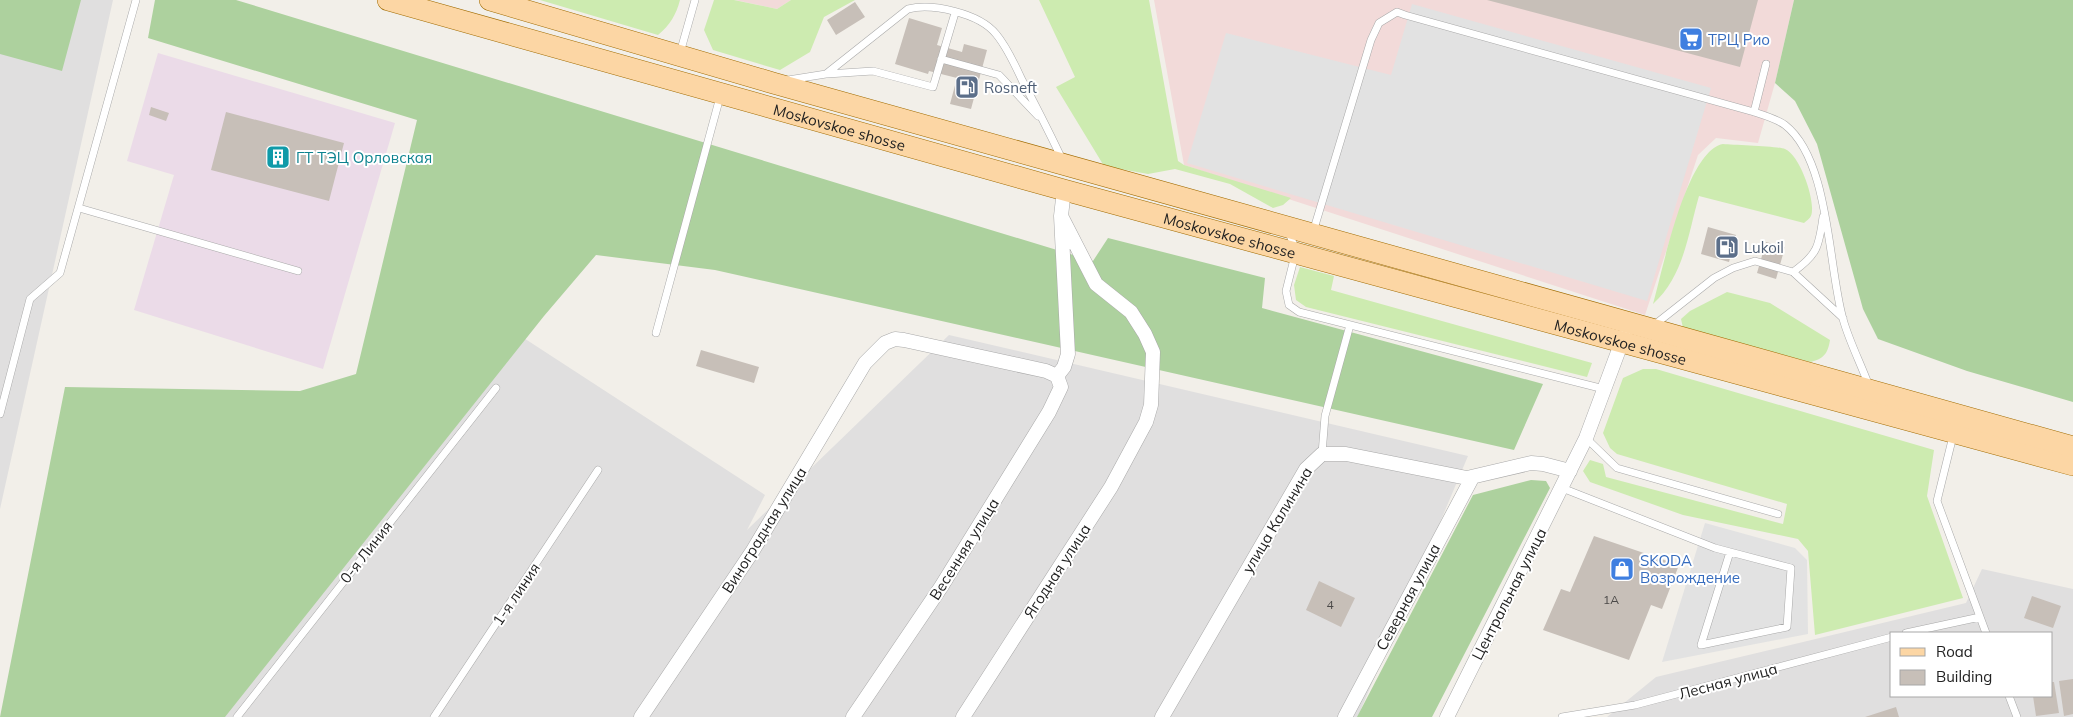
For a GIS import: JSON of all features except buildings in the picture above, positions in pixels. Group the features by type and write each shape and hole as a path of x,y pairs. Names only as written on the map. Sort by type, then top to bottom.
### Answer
{"main road":[{"name":"Moskovskoe shosse","path":"388,0 1064,190 1307,246 1624,333 1954,433 2073,466"},
{"name":"Moskovskoe shosse","path":"490,0 773,83 1286,226 1307,246"},
{"name":"Moskovskoe shosse","path":"1624,333 1649,329 1870,388 2073,447"}],"street":[{"path":"1057,376 1064,367 1068,354 1061,216 1064,190"},
{"name":"Ягодная улица","path":"963,717 1110,487 1146,422 1152,405 1153,352 1145,334 1131,312 1096,284 1061,216"},
{"name":"Центральная улица","path":"1447,717 1586,438 1624,333"},
{"name":"Виноградная улица","path":"642,717 752,552 865,363 884,343 895,339 904,340 1046,371 1057,376"},
{"name":"Весенняя улица","path":"853,717 941,587 1049,412 1061,387 1057,376"},
{"name":"улица Калинина","path":"1162,717 1312,460 1322,454 1346,454 1469,478"},
{"path":"1469,478 1531,463 1570,471"},
{"name":"Северная улица","path":"1345,717 1469,478"}],"lane":[{"path":"0,414 30,299 60,273 136,0"},
{"path":"679,56 695,0"},
{"path":"826,74 908,9 921,6 977,19 996,33 1010,55 1064,163"},
{"path":"1604,389 1299,312 1289,304 1286,291 1307,246 1371,40 1379,23 1397,12 1754,112 1785,124 1802,144 1813,171 1824,209 1843,318 1870,388"},
{"path":"773,83 826,74 873,71 933,87 955,13"},
{"path":"941,59 999,76 1044,122"},
{"path":"1754,112 1766,64"},
{"path":"656,333 721,93"},
{"path":"79,208 298,271"},
{"path":"1793,272 1813,257 1821,237 1824,209"},
{"path":"1649,329 1714,278 1733,268 1755,261 1793,272 1843,318"},
{"path":"1322,454 1325,416 1350,325"},
{"name":"0-я Линия","path":"237,717 496,388"},
{"path":"1954,433 1936,501 1986,632"},
{"path":"1586,438 1617,468 1778,514"},
{"name":"1-я линия","path":"434,717 598,470"},
{"path":"1562,488 1730,552 1791,568 1788,627 1701,645 1730,552"},
{"path":"1911,632 1980,617"},
{"name":"Лесная улица","path":"1562,717 1635,705 1890,638"},
{"path":"2010,697 2017,717"}],"shaded area":[{"path":"0,0 113,0 0,509"},
{"path":"735,0 791,0 777,9"},
{"path":"1154,0 1794,0 1775,83 1758,143 1716,138 1698,155 1645,315 1184,165"},
{"path":"1412,4 1711,88 1647,301 1187,163 1226,33 1391,75"},
{"path":"158,53 395,123 323,369 134,310 174,175 127,161"},
{"path":"490,316 765,495 747,530 949,335 1468,456 1359,714 1367,717 184,717"},
{"path":"1705,523 1795,548 1807,560 1808,634 1662,662"},
{"path":"1982,569 2073,589 2073,717 1607,717 1656,677 1966,603"}],"green space":[{"path":"0,0 81,0 62,71 0,54"},
{"path":"155,0 236,0 1093,261 1108,238 1265,278 1262,308 1543,384 1514,450 715,270 596,255 544,316 225,717 0,717 65,387 300,391 356,374 417,120 148,38"},
{"path":"540,0 680,0 672,19 658,35"},
{"path":"714,0 734,0 777,9 791,0 855,0 824,17 810,52 780,70 713,50 704,30"},
{"path":"1039,0 1149,0 1178,161 1184,165 1291,198 1283,205 1273,208 1230,184 1175,169 1148,174 1104,166 1056,87 1075,77"},
{"path":"1794,0 2073,0 2073,402 1967,371 1878,339 1863,309 1817,144 1795,101 1775,83"},
{"path":"1723,144 1765,146 1785,149 1791,153 1805,176 1812,203 1811,216 1804,223 1699,196 1684,254 1672,281 1653,304 1670,240 1687,188 1698,167 1710,151"},
{"path":"1300,267 1334,276 1331,290 1592,363 1587,377 1306,307 1296,300 1294,285"},
{"path":"1727,292 1770,303 1830,340 1826,352 1819,359 1810,362 1683,328 1681,319 1690,311"},
{"path":"1643,369 1656,369 1934,450 1927,496 1963,598 1815,635 1808,551 1798,539 1683,515 1590,482 1583,471 1590,460 1603,464 1606,477 1783,524 1787,504 1617,454 1610,448 1603,433 1623,378"},
{"path":"1531,480 1546,481 1550,488 1432,717 1357,717 1473,495"}],"place":[{"name":"ТРЦ Рио","path":"1691,39"},
{"name":"Rosneft","path":"967,87"},
{"name":"ГТ ТЭЦ Орловская","path":"278,157"},
{"name":"Lukoil","path":"1727,247"},
{"name":"SKODA Возрождение","path":"1622,569"}]}
